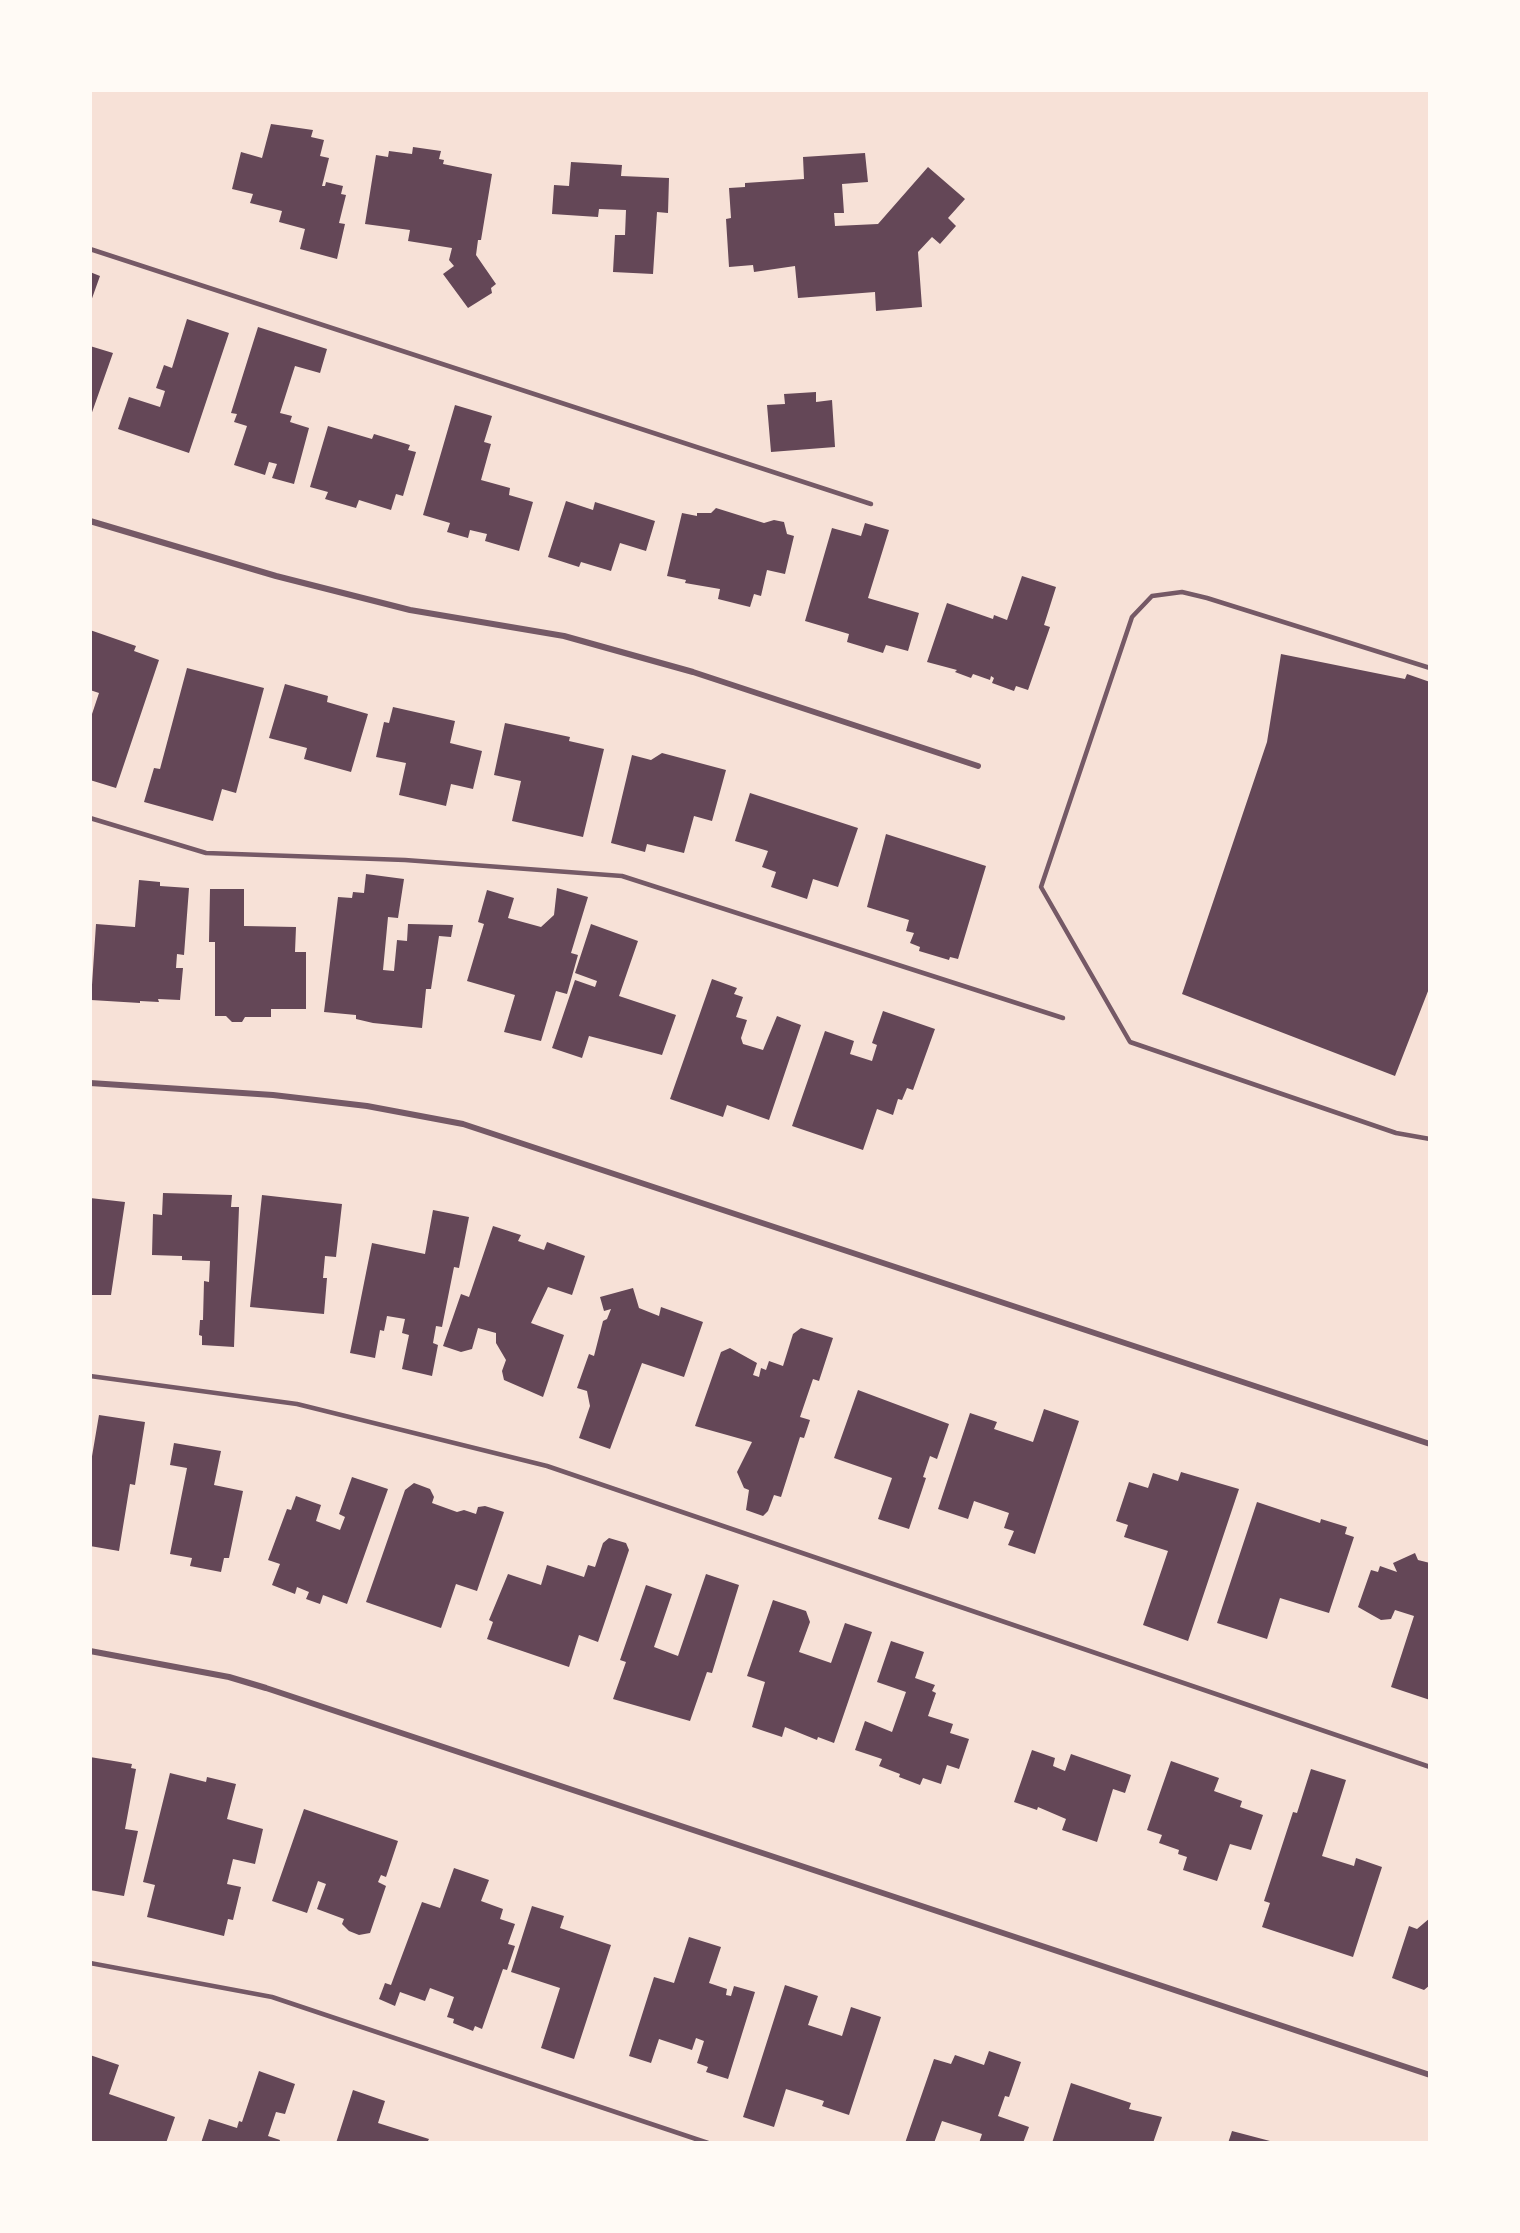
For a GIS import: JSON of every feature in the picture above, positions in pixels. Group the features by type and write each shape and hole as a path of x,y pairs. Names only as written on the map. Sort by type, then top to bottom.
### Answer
{"street":[{"path":"90,521 276,576 410,610 564,636 693,672 978,766"},
{"path":"90,1083 273,1095 367,1106 463,1124 1430,1444"},
{"path":"90,1651 229,1677 266,1688 1430,2075"}],"lane":[{"path":"90,249 871,504"},
{"path":"1430,668 1207,598 1182,592 1152,596 1132,617 1041,887 1130,1042 1396,1133 1430,1139"},
{"path":"90,818 206,853 405,860 622,876 1062,1018"},
{"path":"90,1376 297,1404 547,1466 1430,1767"},
{"path":"90,1963 272,1997 708,2143"}],"building":[{"path":"271,124 313,130 311,137 324,140 320,156 329,158 322,186 325,186 326,182 343,186 341,194 346,195 339,223 345,224 337,259 300,249 305,229 279,222 282,211 250,203 253,194 232,189 241,152 262,158"},
{"path":"413,147 441,151 439,159 444,160 443,164 492,174 481,240 478,240 476,255 496,284 491,288 492,293 468,308 443,274 454,266 449,260 452,248 408,241 410,230 365,224 376,155 388,157 389,151 412,154"},
{"path":"865,153 868,182 842,184 844,213 834,213 835,226 878,224 928,167 965,199 948,218 956,226 940,244 932,237 918,252 922,307 876,311 875,292 798,298 795,266 754,272 753,265 729,267 726,219 731,218 729,188 745,187 745,183 804,179 803,157"},
{"path":"571,162 622,165 621,176 669,178 668,213 657,212 653,274 613,272 615,235 625,235 626,210 599,209 598,217 552,214 554,185 569,186"},
{"path":"90,272 100,276 90,304"},
{"path":"187,319 229,333 189,453 118,429 129,397 160,407 165,391 156,388 164,365 172,368"},
{"path":"258,327 327,349 320,373 295,366 280,413 292,416 290,422 309,428 294,484 272,478 277,464 269,462 265,475 234,465 247,426 234,422 237,414 231,413"},
{"path":"90,346 113,353 90,418"},
{"path":"816,392 816,402 832,400 835,447 771,452 767,405 785,404 784,394"},
{"path":"455,405 492,416 484,442 491,444 481,480 510,488 509,495 533,502 519,551 485,541 487,534 470,530 468,538 447,532 450,523 423,515"},
{"path":"328,426 372,439 374,434 410,445 408,450 416,452 403,496 396,494 391,510 359,500 356,508 325,499 328,492 310,487"},
{"path":"566,501 593,510 595,502 655,521 646,551 620,543 611,571 581,562 579,567 548,557"},
{"path":"716,508 764,523 774,520 784,522 787,534 794,536 785,574 767,570 761,596 754,594 750,607 718,599 720,589 685,583 686,580 667,576 682,513 697,516 697,513 711,513"},
{"path":"865,523 889,530 868,598 919,613 908,651 886,645 883,653 847,642 849,634 805,621 832,528 861,536"},
{"path":"1022,576 1056,587 1044,625 1050,627 1028,690 1016,686 1014,691 992,683 994,678 991,676 990,680 973,674 971,678 955,672 957,670 927,662 947,603 993,619 994,615 1007,620"},
{"path":"90,630 136,646 134,651 159,660 116,788 90,780 90,720 99,693 90,690"},
{"path":"1281,654 1405,679 1407,674 1430,682 1430,986 1395,1076 1182,994 1267,742"},
{"path":"187,668 264,688 236,793 222,789 213,821 144,802 154,768 160,769"},
{"path":"285,684 328,696 327,702 368,714 351,772 304,759 307,748 269,738"},
{"path":"393,707 455,721 450,743 482,751 473,789 451,784 446,806 399,795 406,763 376,757 384,722 389,723"},
{"path":"505,723 570,737 569,741 604,749 583,837 512,821 521,781 494,775"},
{"path":"662,753 726,770 712,821 694,816 684,853 647,844 645,852 611,843 632,755 651,760"},
{"path":"750,793 858,828 838,887 813,879 807,899 771,887 776,872 762,867 768,851 735,841"},
{"path":"886,834 986,866 958,959 950,957 949,960 919,951 920,947 910,943 914,933 906,931 909,920 867,907"},
{"path":"366,874 404,879 398,918 388,917 383,970 394,971 397,940 407,941 408,924 453,925 451,937 439,936 431,989 426,989 422,1028 373,1023 356,1019 356,1015 324,1012 338,897 352,898 353,892 364,893"},
{"path":"139,880 160,882 160,886 189,888 184,955 177,954 176,968 183,968 180,1000 158,999 159,1002 140,1001 140,1003 91,1000 96,924 135,927"},
{"path":"557,888 588,897 571,953 578,955 567,994 556,991 541,1041 504,1032 515,995 467,981 484,924 478,922 487,890 514,898 508,918 541,927 554,915"},
{"path":"210,889 244,889 244,926 296,927 295,952 306,952 306,1009 271,1009 271,1017 245,1017 242,1022 232,1022 226,1016 215,1016 215,942 209,942"},
{"path":"591,924 638,941 619,996 676,1015 662,1055 589,1036 582,1058 552,1048 575,980 595,987 597,981 575,973"},
{"path":"712,979 737,988 734,994 743,997 736,1017 747,1020 741,1038 743,1044 763,1050 777,1016 801,1025 769,1120 727,1105 723,1117 670,1099"},
{"path":"883,1011 935,1029 913,1090 907,1088 902,1100 898,1099 893,1115 877,1109 863,1150 792,1126 825,1031 854,1041 850,1054 872,1061 877,1045 872,1043"},
{"path":"163,1193 232,1195 231,1207 239,1207 234,1347 202,1345 202,1336 199,1335 200,1320 203,1320 204,1281 209,1282 210,1261 182,1260 182,1256 152,1255 153,1214 162,1215"},
{"path":"262,1195 342,1204 336,1257 325,1256 323,1278 327,1278 324,1314 250,1307"},
{"path":"90,1198 125,1202 111,1295 92,1295 90,1291"},
{"path":"433,1210 469,1217 459,1268 454,1267 442,1327 436,1326 433,1343 438,1345 432,1376 402,1369 409,1335 402,1333 405,1319 387,1316 384,1331 380,1330 375,1358 350,1353 372,1243 425,1254"},
{"path":"493,1226 521,1235 518,1241 544,1250 547,1242 585,1256 572,1295 548,1287 531,1323 564,1335 543,1397 504,1380 502,1371 506,1360 496,1343 496,1333 478,1328 472,1349 461,1352 443,1346 461,1294 469,1297"},
{"path":"633,1288 639,1308 659,1316 661,1307 703,1322 684,1377 642,1363 610,1449 579,1438 590,1406 587,1391 577,1388 589,1354 594,1356 603,1321 607,1319 611,1309 604,1311 600,1297"},
{"path":"801,1328 833,1338 819,1381 813,1379 800,1417 810,1420 804,1438 800,1437 781,1497 774,1495 768,1511 763,1516 746,1510 749,1490 744,1488 737,1472 752,1442 695,1426 721,1352 730,1348 757,1363 753,1375 759,1377 761,1368 766,1370 769,1361 783,1366 793,1334"},
{"path":"858,1390 949,1424 937,1459 930,1456 923,1477 926,1478 909,1529 878,1519 892,1478 834,1458"},
{"path":"1044,1409 1079,1421 1035,1554 1008,1545 1014,1531 1004,1528 1009,1513 974,1501 968,1519 938,1509 970,1413 997,1422 994,1429 1033,1442"},
{"path":"99,1415 145,1422 135,1485 130,1484 119,1551 90,1546 90,1468"},
{"path":"174,1443 221,1451 214,1485 243,1491 229,1558 224,1558 221,1572 190,1566 192,1558 170,1554 187,1468 170,1465"},
{"path":"1181,1472 1239,1489 1188,1641 1143,1625 1168,1551 1124,1537 1128,1525 1116,1521 1129,1482 1148,1488 1153,1473 1178,1481"},
{"path":"352,1477 388,1489 347,1604 323,1595 320,1604 306,1599 309,1592 297,1587 295,1594 272,1585 280,1564 268,1560 287,1509 291,1510 296,1496 321,1505 316,1521 340,1530 345,1517 339,1514"},
{"path":"414,1483 430,1489 434,1497 432,1503 457,1512 464,1510 476,1514 478,1507 485,1506 504,1512 477,1591 456,1584 441,1628 366,1602 405,1490"},
{"path":"1257,1502 1320,1523 1321,1519 1347,1527 1345,1534 1354,1537 1329,1613 1280,1598 1267,1639 1217,1623"},
{"path":"609,1538 626,1543 629,1550 598,1642 579,1635 569,1667 487,1639 493,1622 489,1620 508,1574 541,1585 547,1565 584,1577 588,1565 595,1567 603,1543"},
{"path":"1415,1553 1418,1560 1430,1563 1430,1700 1391,1687 1414,1616 1395,1610 1391,1619 1381,1620 1358,1607 1371,1570 1378,1572 1380,1566 1397,1572 1393,1563"},
{"path":"706,1574 739,1585 712,1673 707,1672 690,1721 613,1699 626,1662 620,1660 646,1585 672,1594 654,1647 678,1656"},
{"path":"773,1600 806,1611 810,1622 799,1652 831,1663 845,1623 872,1632 834,1743 818,1737 817,1740 785,1727 782,1737 752,1727 765,1682 747,1676"},
{"path":"891,1641 924,1652 915,1678 935,1685 932,1691 936,1693 928,1716 953,1724 950,1733 969,1739 959,1769 947,1765 941,1784 923,1778 920,1785 899,1777 900,1774 879,1766 882,1759 855,1750 865,1721 892,1732 906,1692 877,1682"},
{"path":"1032,1750 1055,1758 1053,1766 1065,1771 1071,1754 1131,1775 1125,1793 1113,1789 1097,1842 1062,1830 1066,1819 1038,1807 1037,1810 1014,1802"},
{"path":"90,1757 132,1764 131,1768 136,1769 125,1829 138,1831 124,1896 90,1890"},
{"path":"1171,1761 1219,1778 1214,1791 1242,1801 1240,1807 1263,1815 1251,1850 1230,1844 1217,1881 1183,1870 1187,1857 1178,1854 1179,1850 1159,1843 1162,1835 1147,1830"},
{"path":"1311,1769 1346,1780 1322,1856 1354,1866 1356,1858 1382,1867 1353,1957 1262,1927 1270,1903 1264,1901 1293,1812 1297,1813"},
{"path":"170,1773 206,1782 207,1777 236,1784 227,1819 263,1829 255,1864 233,1859 227,1884 241,1887 233,1920 228,1919 224,1936 147,1917 155,1885 143,1882"},
{"path":"304,1809 398,1841 386,1877 381,1875 378,1882 386,1886 370,1933 359,1935 349,1931 342,1924 344,1919 317,1909 326,1884 318,1881 307,1913 272,1901"},
{"path":"454,1868 489,1880 481,1901 503,1909 500,1919 515,1924 508,1944 515,1946 507,1970 503,1969 482,2029 475,2026 473,2031 453,2023 454,2019 447,2017 454,1997 430,1988 425,2001 400,1992 395,2006 379,1999 385,1983 391,1985 422,1902 440,1908"},
{"path":"532,1906 564,1916 560,1928 611,1945 574,2059 541,2048 560,1988 511,1972"},
{"path":"1430,1918 1430,1985 1424,1990 1392,1978 1409,1926 1417,1929"},
{"path":"689,1937 721,1947 709,1983 727,1989 726,1995 731,1996 734,1986 755,1992 728,2079 706,2072 708,2067 697,2063 704,2041 696,2038 692,2050 659,2039 651,2063 629,2056 654,1977 674,1983"},
{"path":"785,1985 818,1996 808,2025 842,2036 851,2007 881,2017 849,2115 822,2106 824,2101 786,2089 774,2127 743,2117"},
{"path":"989,2051 1021,2062 1009,2097 1005,2096 998,2116 1029,2127 1023,2143 979,2143 982,2134 942,2121 934,2143 905,2143 934,2059 951,2064 955,2055 984,2065"},
{"path":"90,2055 119,2065 109,2094 175,2117 166,2143 99,2143 90,2140"},
{"path":"259,2071 295,2084 285,2114 276,2112 268,2136 280,2140 279,2143 201,2143 209,2119 237,2128 239,2121 242,2122"},
{"path":"1071,2083 1131,2103 1129,2109 1162,2117 1153,2143 1052,2143"},
{"path":"353,2090 385,2101 378,2123 429,2139 427,2143 336,2143"},
{"path":"1232,2131 1270,2141 1269,2143 1228,2143"}]}
